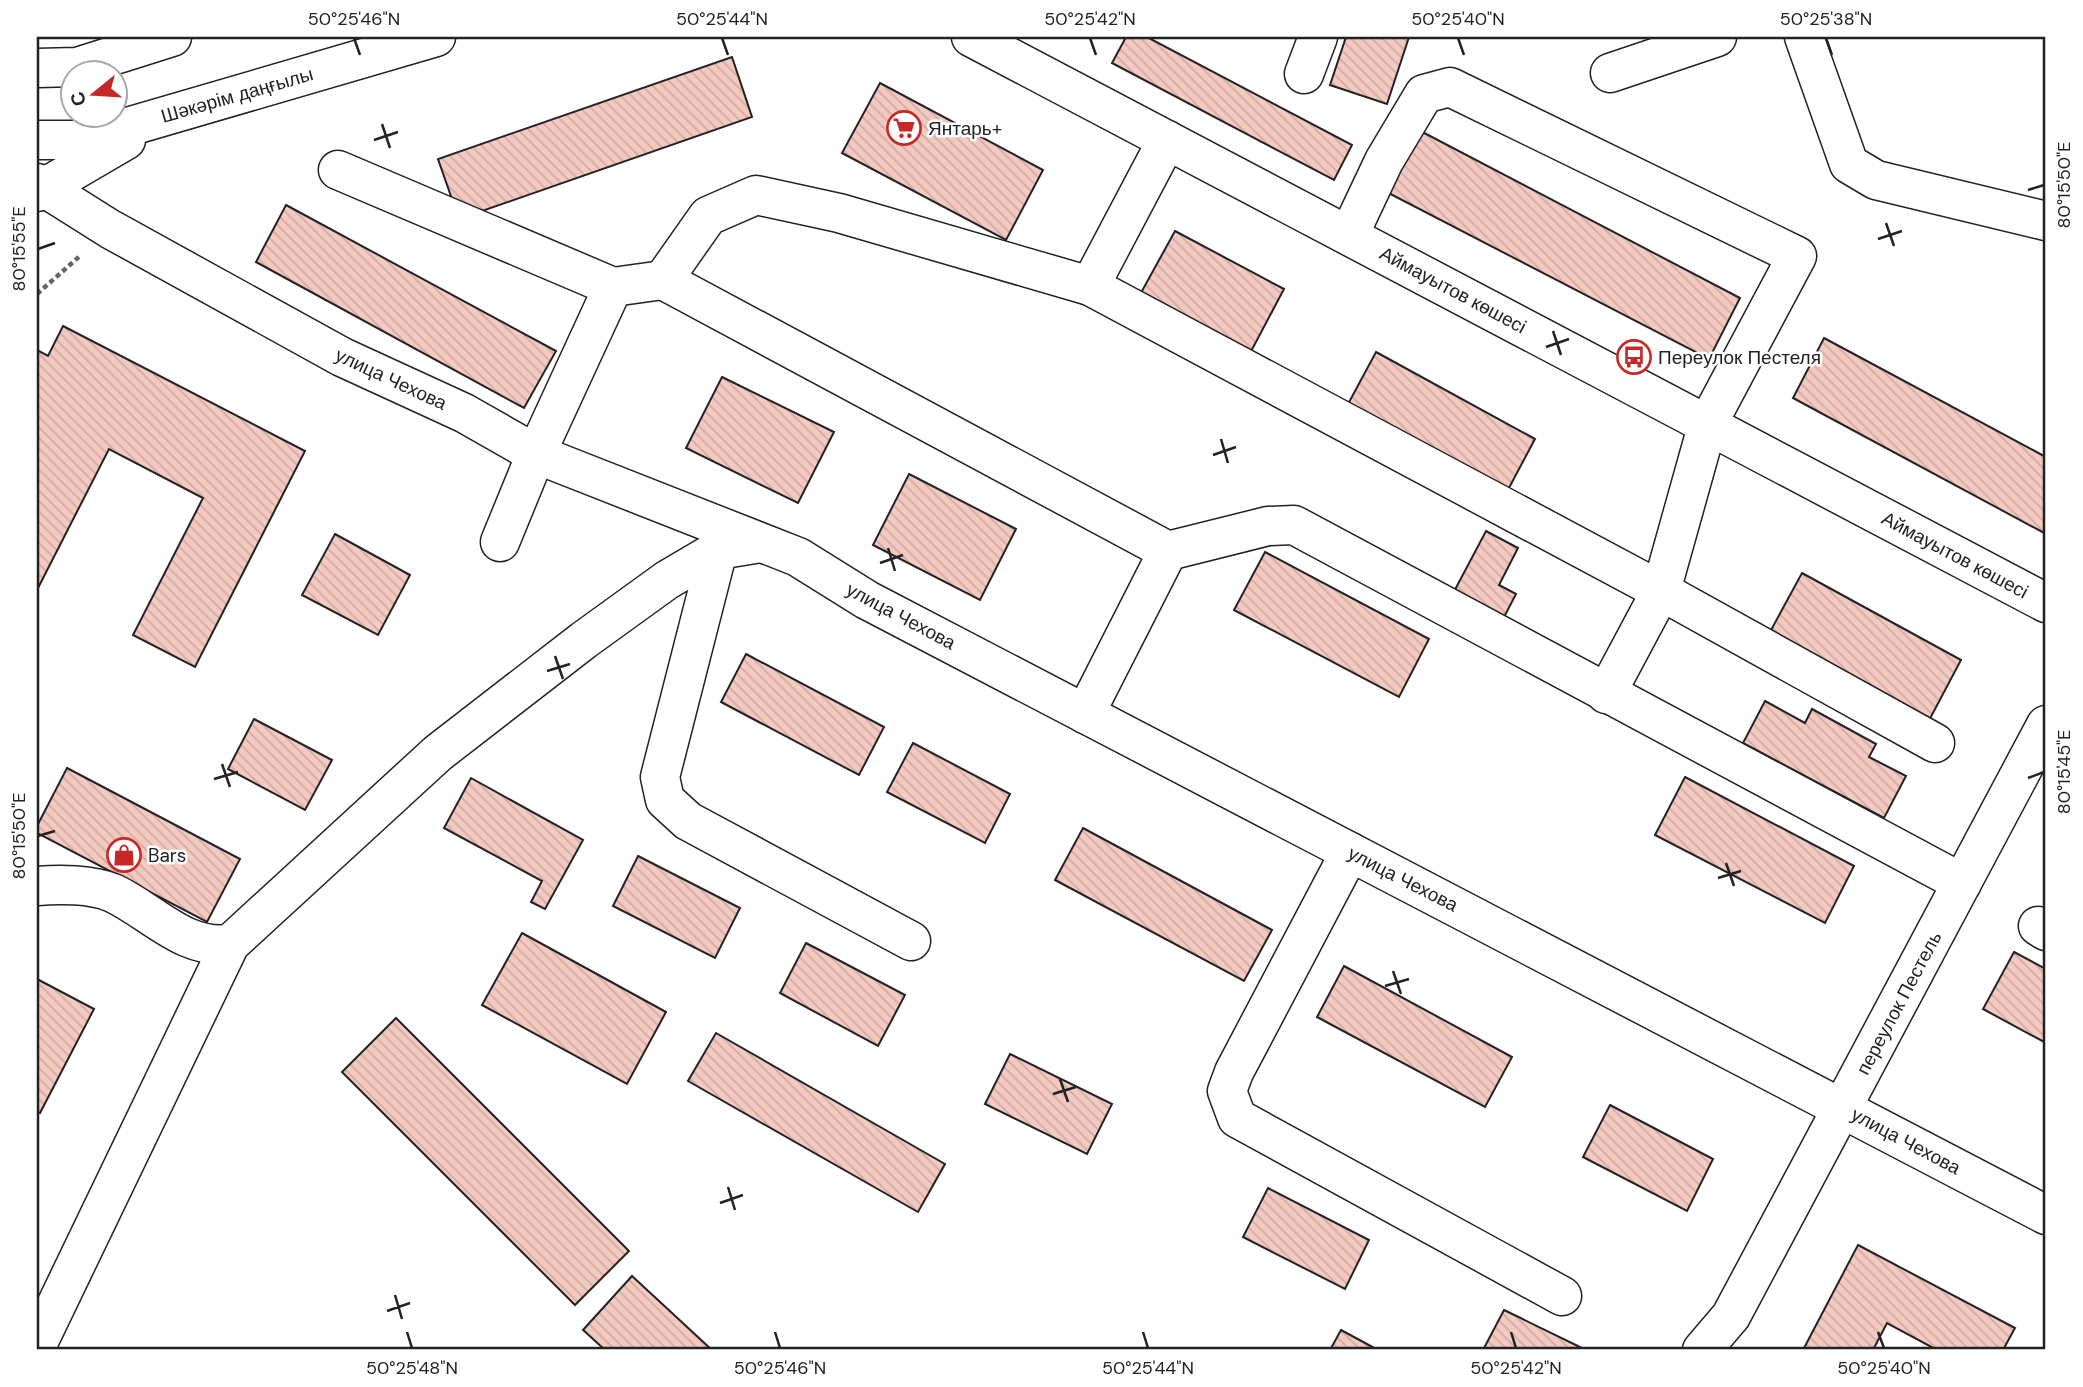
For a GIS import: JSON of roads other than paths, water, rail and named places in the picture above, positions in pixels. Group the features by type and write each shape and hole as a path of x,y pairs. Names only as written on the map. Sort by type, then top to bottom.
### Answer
{"street":[{"path":"37,68 77,67 172,37"},
{"name":"Шәкәрім даңғылы","path":"37,140 83,139 436,37"},
{"name":"Аймауытов көшесі","path":"971,37 2046,603"},
{"path":"1304,74 1318,37"},
{"path":"1611,74 1717,37"},
{"path":"1804,37 1849,164 1876,180 2046,221"},
{"path":"1349,235 1384,161 1424,94 1450,87 1797,257 1708,423 1661,591 1606,694"},
{"path":"39,188 171,114"},
{"path":"1090,286 1167,140"},
{"path":"338,170 613,287 663,280 1168,551 1268,526 1294,525 1962,883"},
{"name":"улица Чехова","path":"39,188 342,357 464,413 536,454 798,557 867,600 2046,1215"},
{"path":"663,280 708,216 756,195 839,213 1090,286 1661,591 1935,743"},
{"path":"500,542 536,454 613,287"},
{"path":"37,1345 230,944 438,752 667,580 718,551 761,543"},
{"path":"718,551 660,777 665,800 688,821 911,941"},
{"path":"1085,714 1168,551"},
{"name":"переулок Пестель","path":"1702,1350 1731,1315 1844,1108 2046,725"},
{"path":"1350,852 1234,1072 1227,1091 1237,1118 1562,1296"},
{"path":"37,886 57,884 110,892 194,942 210,946 230,944"}],"place":[{"name":"Янтарь+","path":"904,128"},
{"name":"Переулок Пестеля","path":"1634,357"},
{"name":"Bars","path":"124,855"}]}
